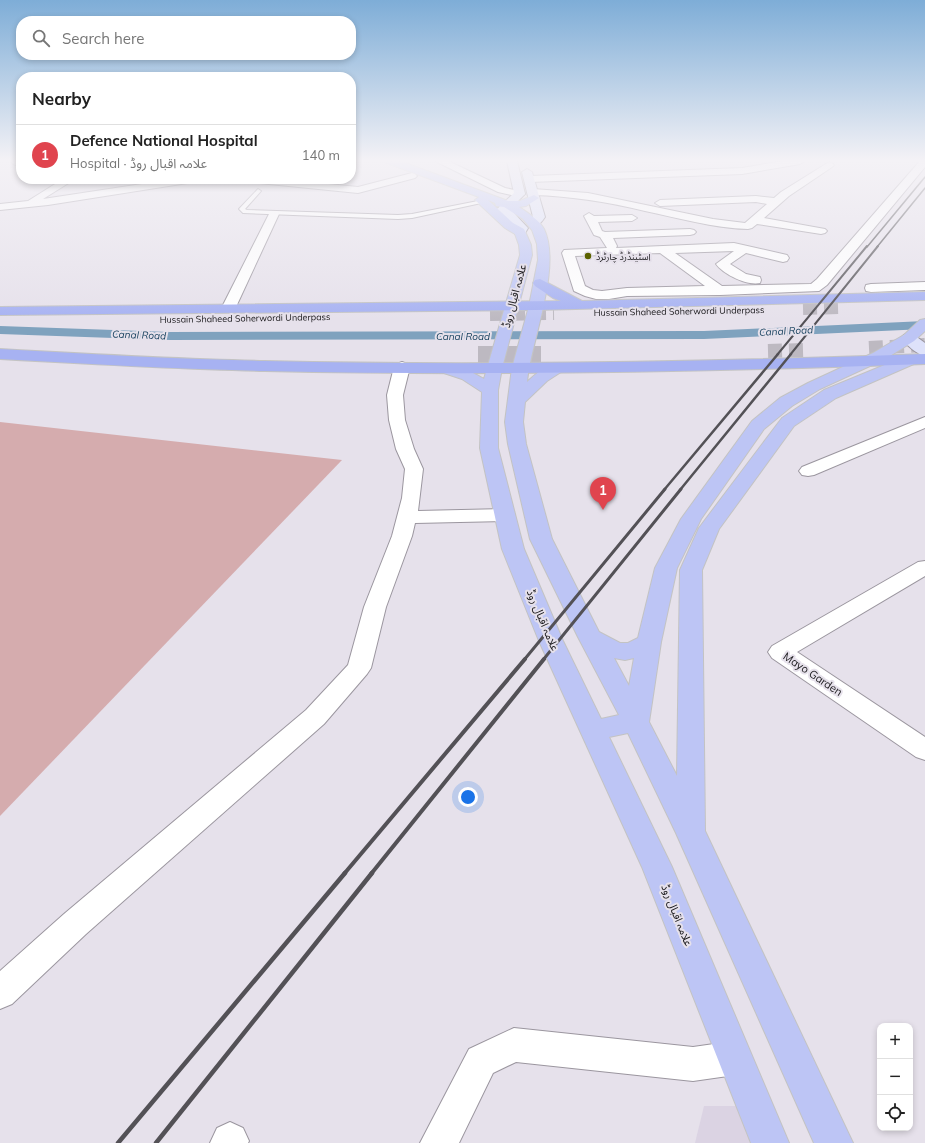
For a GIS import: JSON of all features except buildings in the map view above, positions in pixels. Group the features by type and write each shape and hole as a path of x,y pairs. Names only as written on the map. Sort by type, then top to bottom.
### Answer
{"highway":[{"path":"540,283 558,295 585,305"},
{"path":"468,306 496,298 516,289"},
{"path":"847,293 925,291"},
{"path":"613,295 631,298 819,294"},
{"path":"0,311 536,306 925,296"},
{"path":"839,307 925,305"},
{"name":"Hussain Shaheed Soherwordi Underpass","path":"554,313 803,308"},
{"name":"Hussain Shaheed Soherwordi Underpass","path":"0,316 147,319 490,314"},
{"path":"0,346 294,354 510,357 768,351"},
{"path":"804,350 873,360"},
{"path":"0,354 121,361 265,366 444,368 510,357 558,367 873,360"}],"main road":[{"name":"علامہ اقبال روڈ","path":"496,214 512,229 520,232 525,245 526,255 507,324 516,401 514,422 517,444 541,540 692,833 834,1143"},
{"path":"508,214 522,228 520,232"},
{"name":"علامہ اقبال روڈ","path":"524,214 534,223 538,229 543,244 544,260 536,306 510,357 489,448 505,515 516,556 551,641 657,867 770,1143"},
{"path":"534,223 539,218 538,214"},
{"path":"593,730 636,722 649,642 666,568 691,519 758,425 786,402 814,386 873,360 910,338 925,323"},
{"path":"692,833 691,570 709,528 788,422 830,394 873,360 921,360 910,338"},
{"path":"444,368 468,376 510,357"},
{"path":"516,401 541,378 558,367"},
{"path":"590,637 610,648 625,653 637,650 649,642"}],"street":[{"path":"228,309 274,214"},
{"path":"681,214 740,226 748,226 762,214"},
{"path":"783,258 734,247 568,253 579,288 582,292 599,295 613,295 627,292 814,288 879,214"},
{"path":"632,218 593,215 598,233 605,235 690,232"},
{"path":"756,220 821,231"},
{"path":"605,235 615,252"},
{"path":"745,249 722,264 742,277 755,280"},
{"path":"663,250 720,291"},
{"path":"544,260 571,261"},
{"path":"871,288 925,286"},
{"path":"0,993 75,924 315,717 359,668 375,607 402,536 411,498 414,469 405,449 397,420 395,395 402,367"},
{"path":"808,471 925,422"},
{"path":"407,517 505,515"},
{"name":"Mayo Garden","path":"925,567 780,652 925,750"},
{"path":"439,1143 481,1061 514,1045 693,1064 735,1058"}],"lane":[{"path":"285,214 398,218 421,214"}],"shaded area":[{"path":"0,422 342,460 0,816"},
{"path":"704,1106 744,1106 756,1143 695,1143"}],"waterway":[{"name":"Canal Road","path":"0,330 170,336 704,335 925,325"}],"tunnel":[{"path":"803,308 839,307"},
{"path":"490,314 554,313"},
{"path":"869,348 925,345"},
{"path":"768,351 803,350"},
{"path":"478,355 541,355"}],"railway":[{"path":"867,247 894,214"},
{"path":"877,247 904,214"},
{"path":"777,355 867,246"},
{"path":"790,355 878,246"},
{"path":"664,490 778,354"},
{"path":"680,490 791,354"},
{"path":"524,660 665,489"},
{"path":"543,660 681,489"},
{"path":"344,874 525,659"},
{"path":"371,874 544,659"},
{"path":"118,1143 345,873"},
{"path":"156,1143 372,873"}],"place":[{"name":"اسٹینڈرڈ چارٹرڈ","path":"588,256"},
{"name":"Defence National Hospital","path":"603,510"}]}
